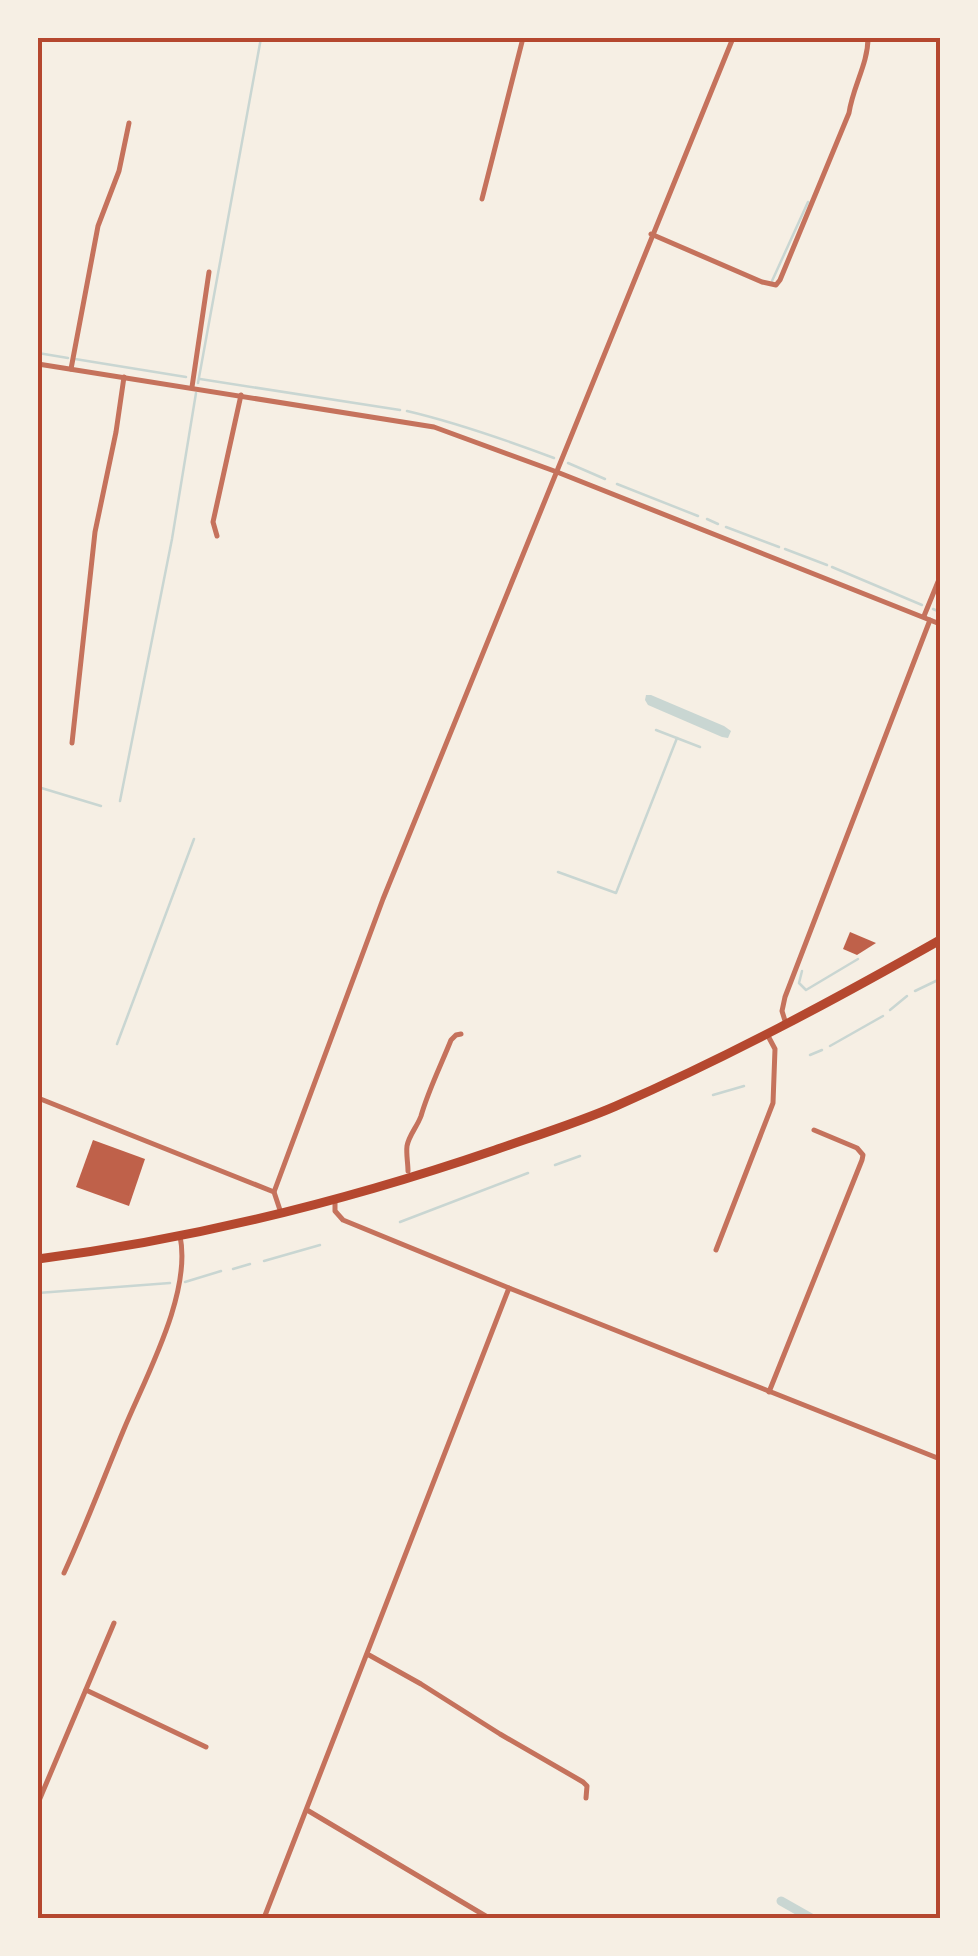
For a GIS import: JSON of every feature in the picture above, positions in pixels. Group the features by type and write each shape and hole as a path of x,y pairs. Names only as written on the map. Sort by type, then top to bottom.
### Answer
{"main road":[{"path":"38,1259 180,1236 335,1200 435,1170 612,1108 786,1025 940,940"}],"street":[{"path":"482,198 523,38"},
{"path":"281,1214 274,1192 383,899 733,38"},
{"path":"651,234 776,285 849,113 868,54 868,38"},
{"path":"72,369 98,226 119,171 129,122"},
{"path":"192,387 208,272"},
{"path":"38,364 434,427 940,624"},
{"path":"72,743 95,532 124,376"},
{"path":"217,536 213,522 241,394"},
{"path":"786,1025 782,1011 785,997 940,577"},
{"path":"408,1171 409,1139 451,1040 461,1034"},
{"path":"716,1250 773,1102 775,1049 767,1034"},
{"path":"38,1098 274,1192"},
{"path":"769,1392 862,1160 863,1154 857,1148 814,1130"},
{"path":"335,1200 335,1211 344,1220 940,1459"},
{"path":"64,1573 172,1313 182,1264 180,1236"},
{"path":"264,1918 509,1288"},
{"path":"38,1803 114,1623"},
{"path":"368,1654 584,1782 586,1798"},
{"path":"86,1690 206,1747"},
{"path":"306,1810 489,1918"}],"shaded area":[{"path":"646,695 724,726 731,731 728,738 648,705"}],"building":[{"path":"850,932 876,943 857,955 843,949"},
{"path":"93,1140 145,1159 129,1206 76,1187"}],"waterway":[{"path":"198,383 261,38"},
{"path":"772,281 808,202"},
{"path":"38,353 68,358"},
{"path":"75,359 186,377"},
{"path":"200,379 400,410"},
{"path":"120,801 172,539 196,393"},
{"path":"407,411 554,458"},
{"path":"568,463 605,479"},
{"path":"617,484 698,516"},
{"path":"707,519 718,524"},
{"path":"726,527 779,547"},
{"path":"785,549 827,565"},
{"path":"832,567 922,605"},
{"path":"933,609 940,612"},
{"path":"656,730 700,747"},
{"path":"558,872 616,893 677,738"},
{"path":"38,787 101,806"},
{"path":"117,1044 194,839"},
{"path":"802,971 799,983 806,990 858,959"},
{"path":"915,991 940,979"},
{"path":"890,1010 907,996"},
{"path":"830,1046 883,1016"},
{"path":"810,1055 822,1050"},
{"path":"713,1095 744,1086"},
{"path":"555,1165 580,1156"},
{"path":"400,1222 528,1173"},
{"path":"264,1261 320,1245"},
{"path":"233,1269 250,1264"},
{"path":"185,1282 221,1271"},
{"path":"38,1293 170,1283"},
{"path":"781,1901 811,1918"}]}
